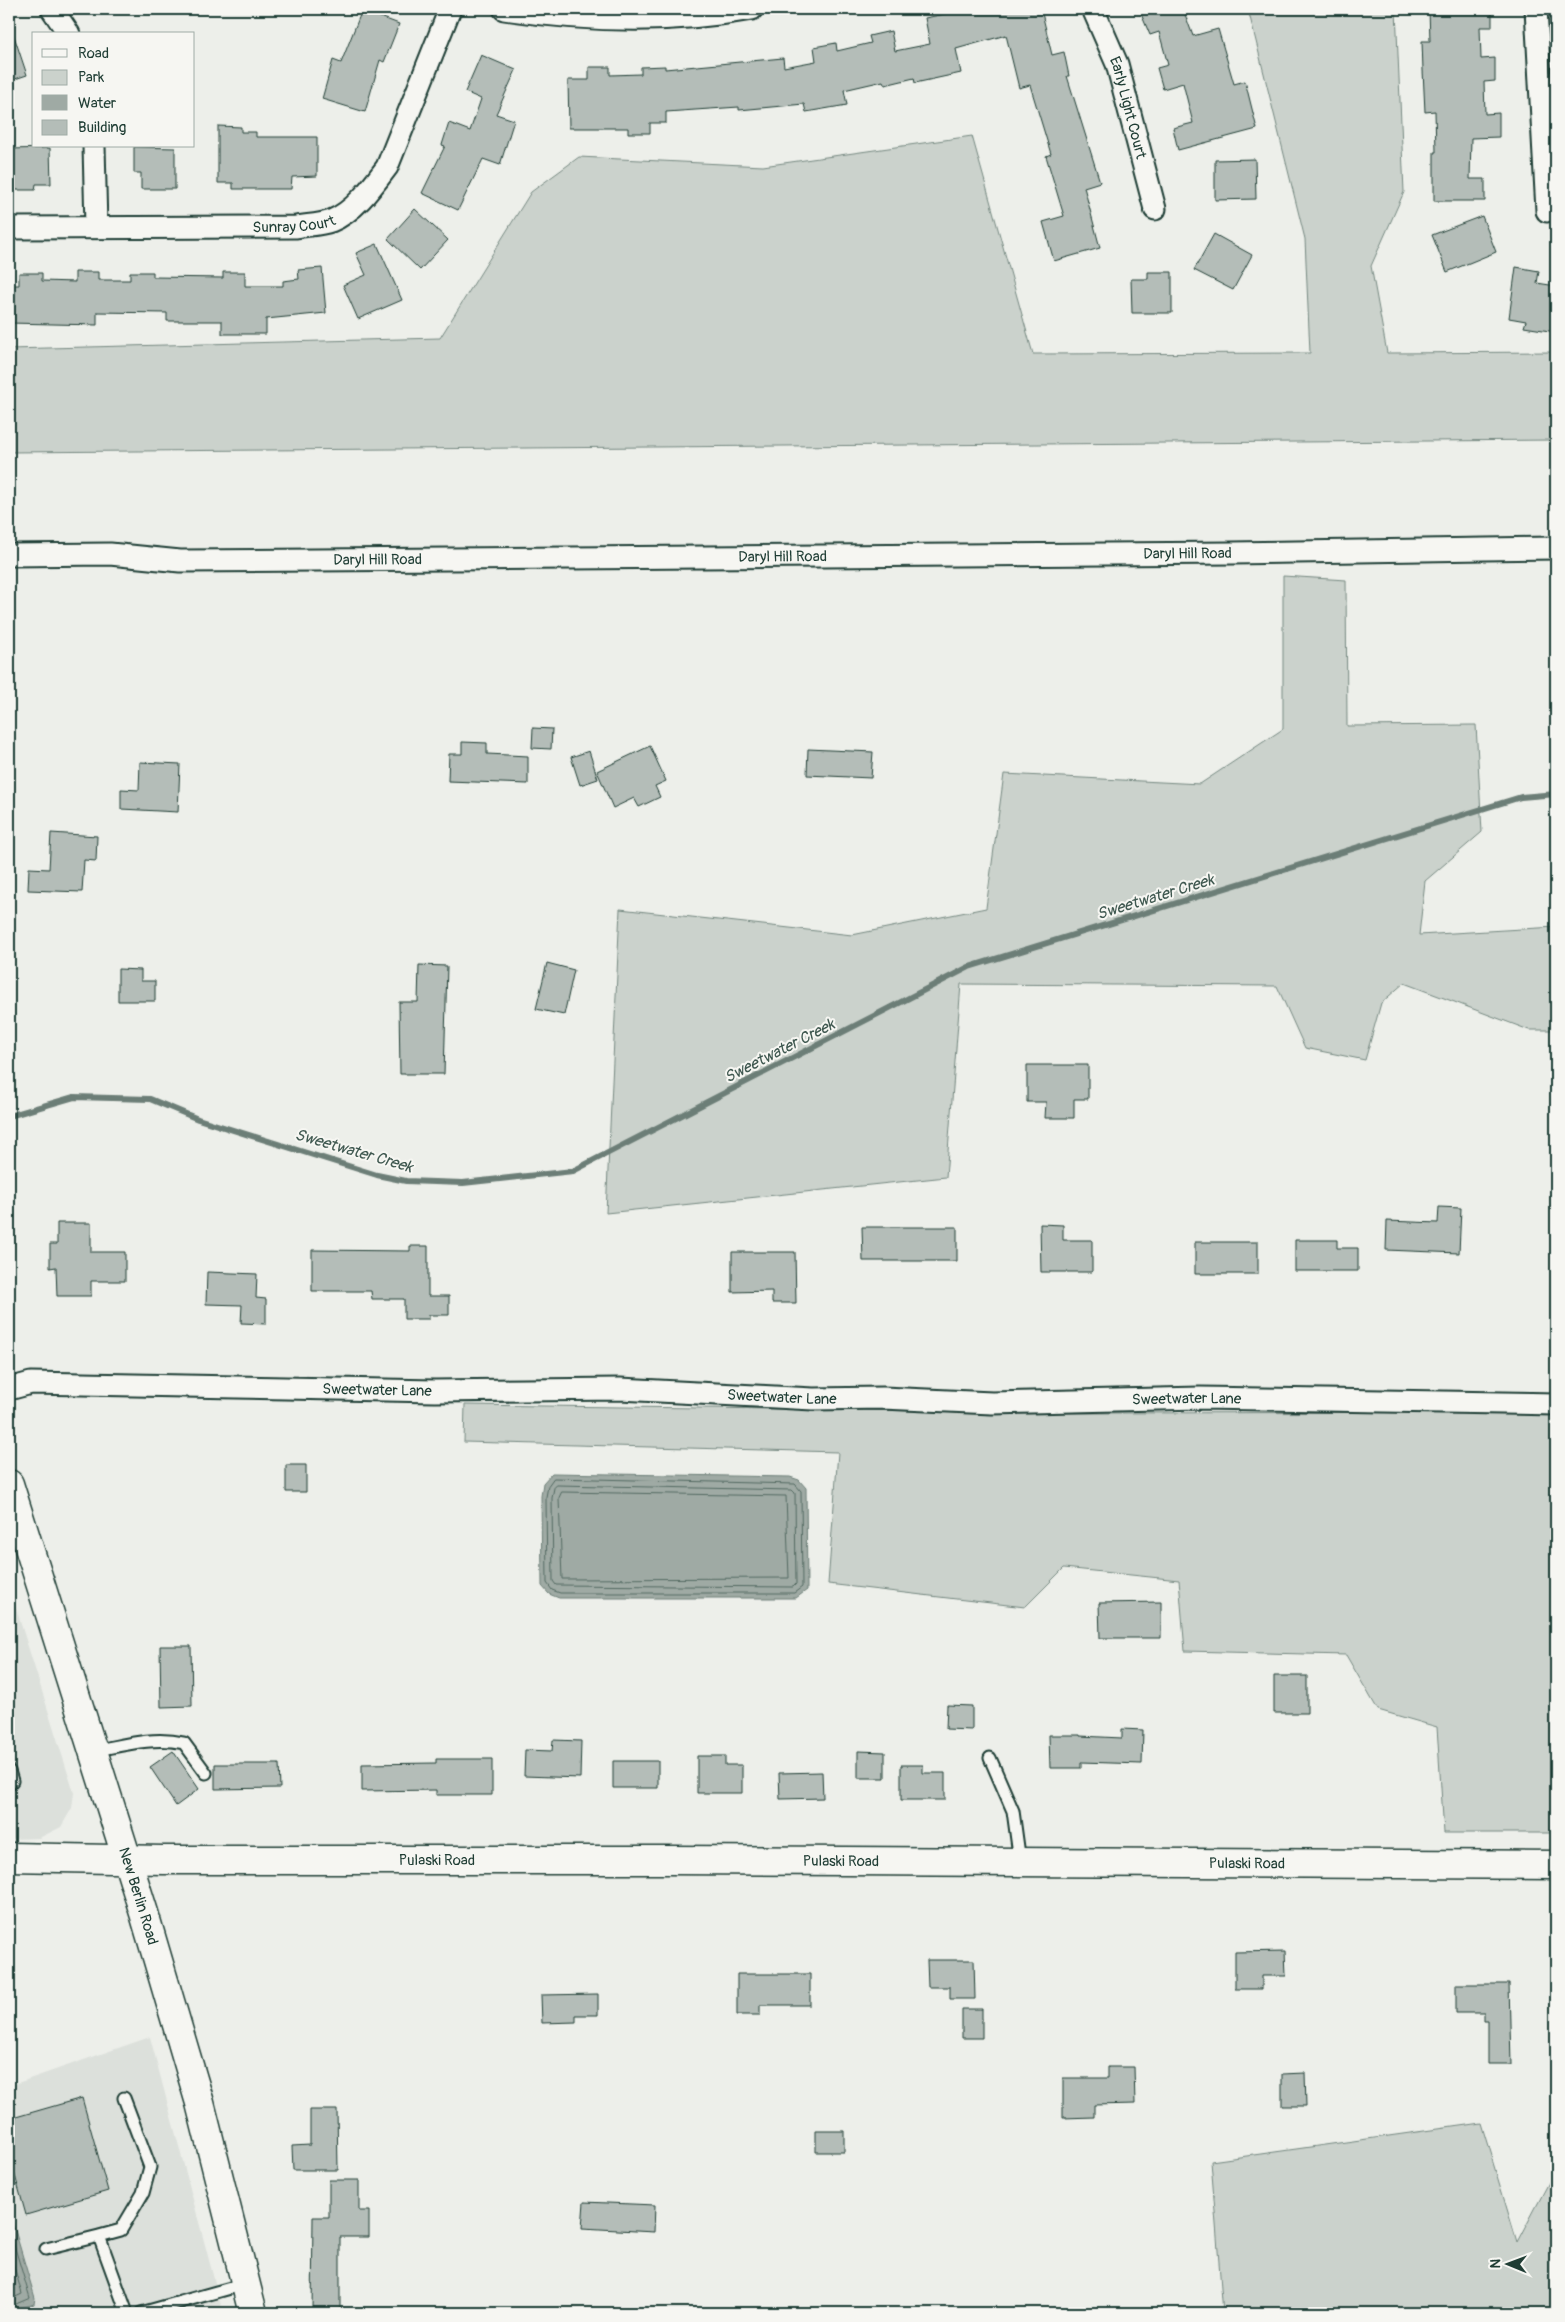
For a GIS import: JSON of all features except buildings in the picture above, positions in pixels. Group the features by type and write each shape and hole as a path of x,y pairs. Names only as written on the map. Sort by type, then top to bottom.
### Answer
{"main road":[{"name":"New Berlin Road","path":"9,1484 15,1529 92,1752 200,2103 253,2313"},
{"name":"Pulaski Road","path":"9,1856 126,1860 1556,1865"}],"street":[{"path":"52,9 68,32"},
{"name":"Sunray Court","path":"9,228 296,227 331,221 353,206 371,188 386,167 450,9"},
{"path":"504,9 602,18 686,16 730,13 752,9"},
{"name":"Early Light Court","path":"1093,9 1117,64 1155,209"},
{"path":"1536,9 1547,211"},
{"path":"94,148 96,227"},
{"name":"Daryl Hill Road","path":"9,555 110,554 180,561 688,558 1556,548"},
{"name":"Sweetwater Lane","path":"9,1389 31,1383 435,1391 620,1390 813,1399 883,1398 992,1403 1200,1398 1556,1404"}],"lane":[{"path":"92,1752 138,1742 166,1739 184,1743 206,1773"},
{"path":"990,1758 1013,1810 1020,1862"},
{"path":"9,1771 12,1781 9,1784"},
{"path":"46,2249 121,2230 144,2193 150,2167 124,2098"},
{"path":"99,2236 127,2313"},
{"path":"141,2313 245,2284"}],"shaded area":[{"path":"9,1586 74,1793 72,1808 61,1827 39,1838 9,1839"},
{"path":"150,2037 223,2313 9,2313 9,2086"}],"green space":[{"path":"1248,9 1396,9 1404,192 1371,266 1387,353 1556,352 1556,440 9,452 9,349 440,338 531,192 579,157 763,166 972,136 1033,354 1310,353 1305,239"},
{"path":"1283,576 1346,580 1347,726 1476,725 1482,832 1425,881 1419,935 1556,927 1556,1030 1529,1030 1404,983 1381,1003 1365,1060 1305,1048 1277,986 961,984 946,1177 606,1213 620,909 852,935 986,908 1004,774 1200,784 1283,729"},
{"path":"465,1405 1088,1413 1556,1412 1556,1833 1444,1833 1437,1727 1378,1710 1346,1655 1185,1651 1179,1580 1064,1568 1025,1607 828,1584 838,1452 464,1442"},
{"path":"1481,2123 1517,2242 1556,2168 1556,2313 1223,2313 1211,2161"}],"water":[{"path":"552,1473 790,1477 799,1480 806,1488 807,1590 796,1598 559,1598 549,1594 542,1586 541,1496 543,1483"},
{"path":"9,2210 35,2298 34,2304 9,2312"}],"waterway":[{"name":"Sweetwater Creek","path":"9,1116 74,1097 150,1099 198,1119 377,1175 406,1181 463,1183 573,1171 969,967 1521,797 1556,794"}]}
